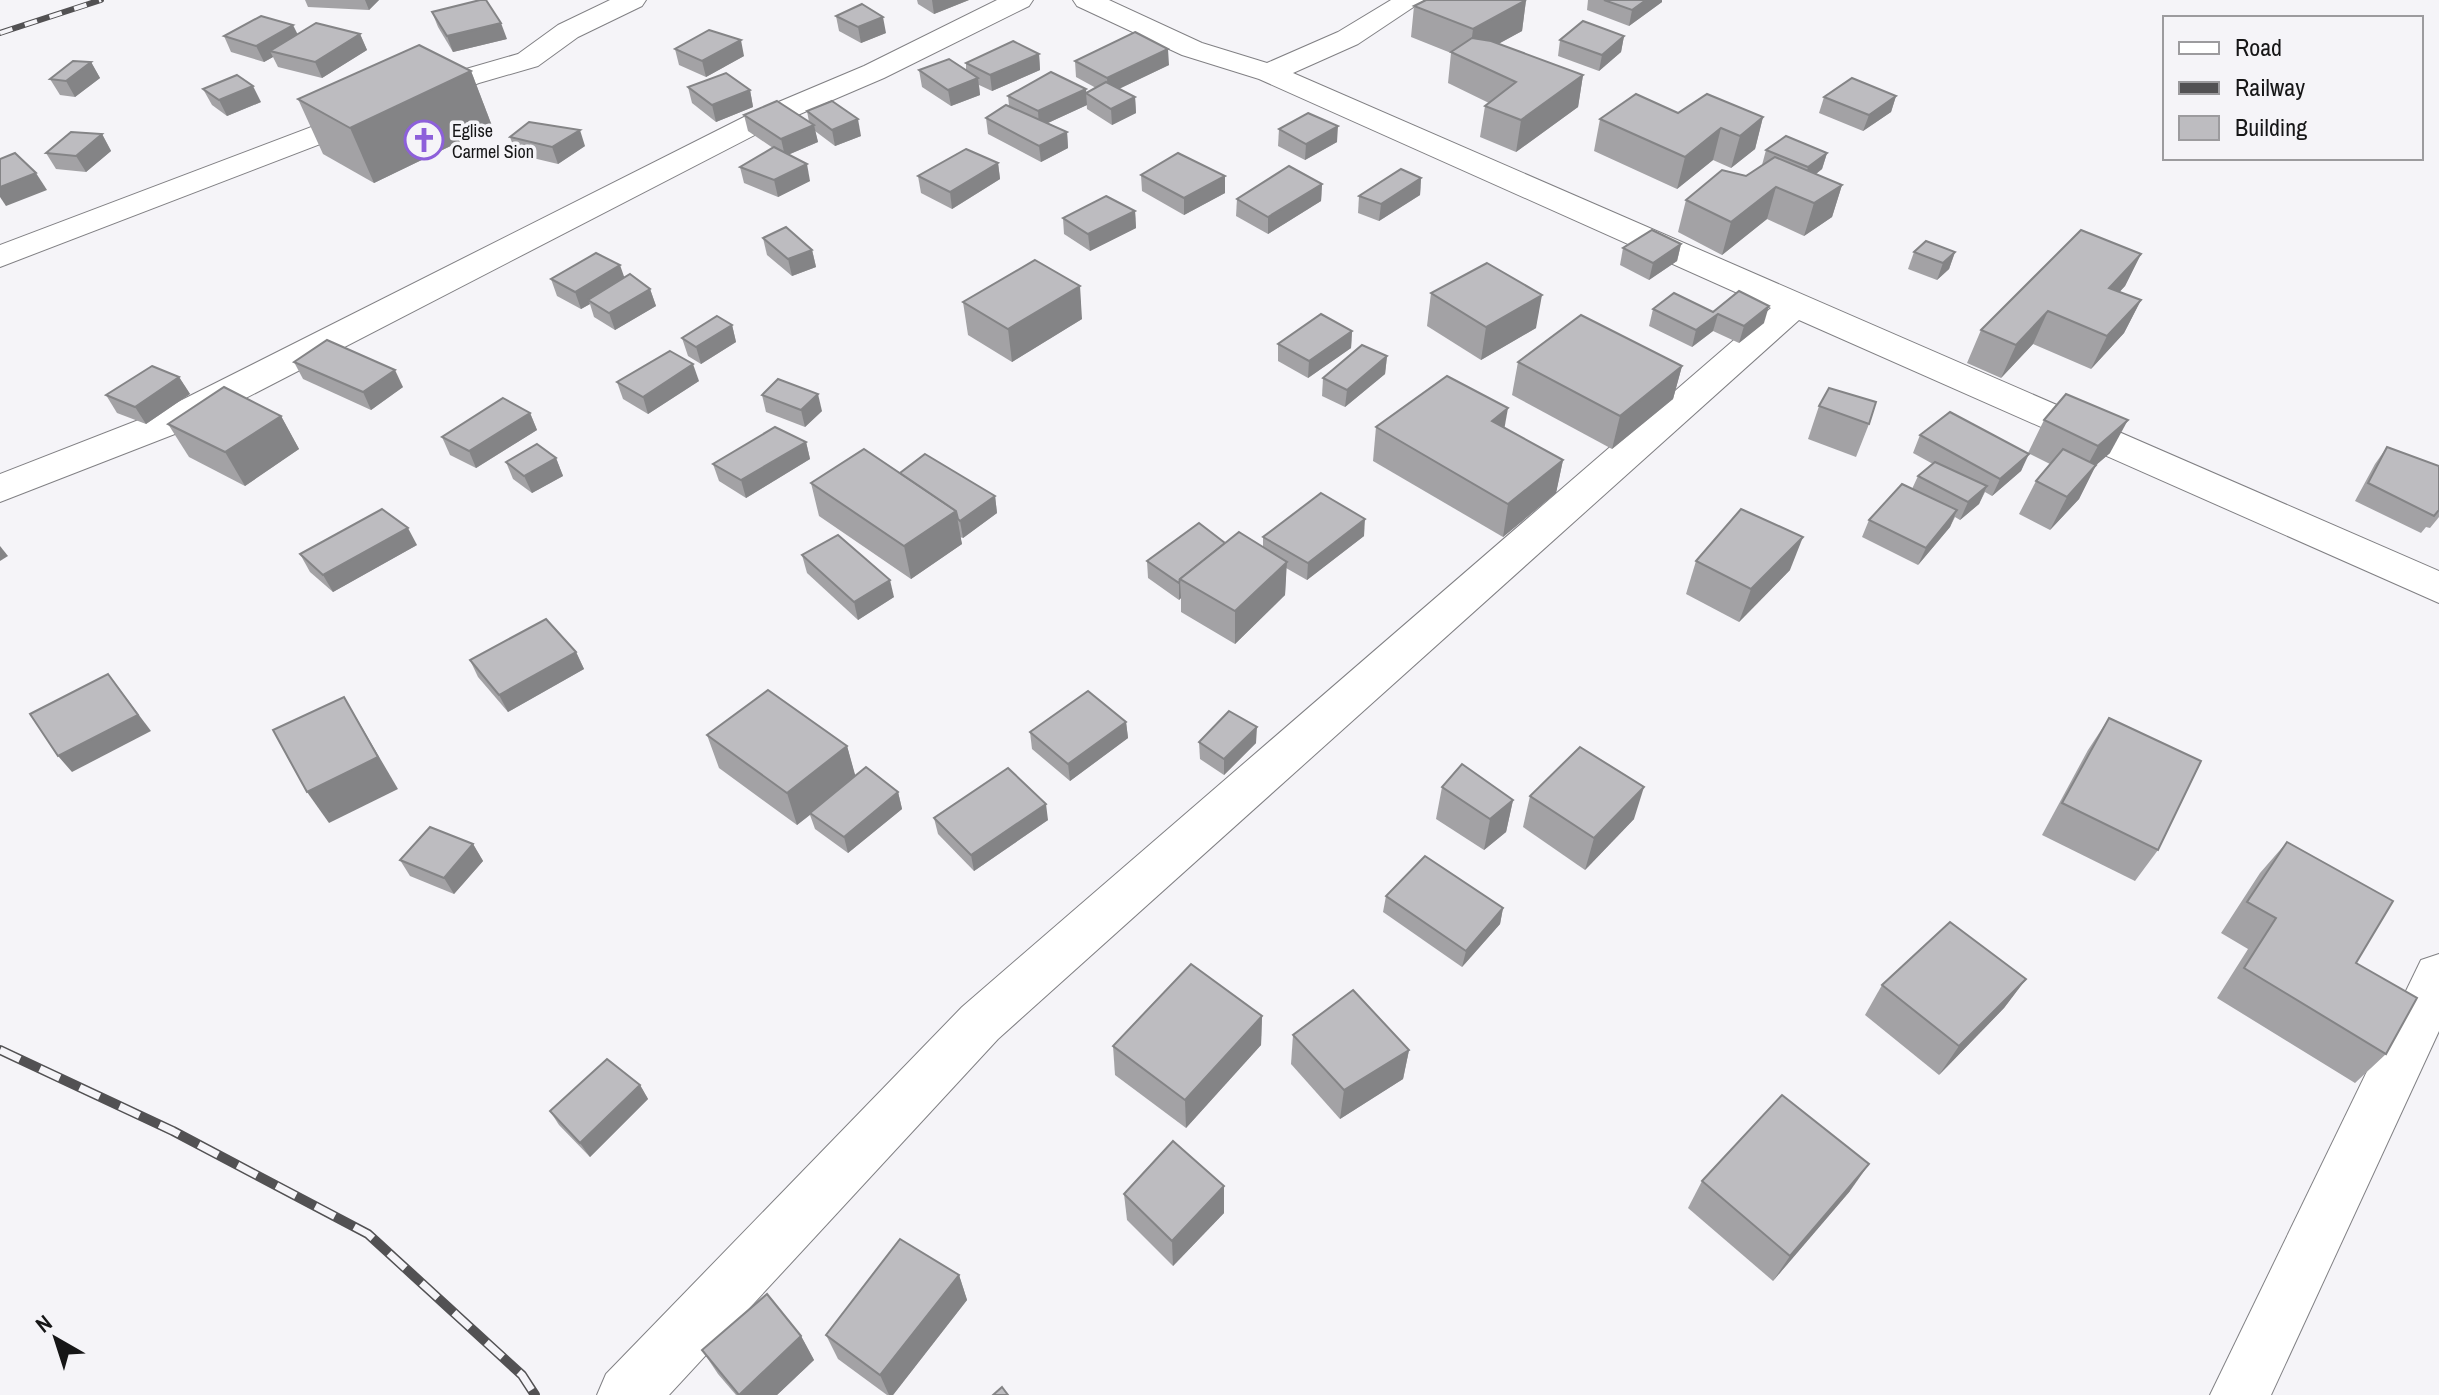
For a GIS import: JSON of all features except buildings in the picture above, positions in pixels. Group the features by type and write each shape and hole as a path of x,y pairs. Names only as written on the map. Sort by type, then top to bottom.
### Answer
{"street":[{"path":"0,257 469,77 528,60 568,31 632,0"},
{"path":"0,489 167,423 761,120 874,72 1019,0"},
{"path":"1087,0 1192,49 1269,73 2439,588"},
{"path":"1269,73 1348,38 1410,0"},
{"path":"627,1395 700,1322 980,1023 1795,305"},
{"path":"2240,1395 2439,976"}],"railway":[{"path":"0,33 101,0"},
{"path":"0,1050 173,1131 368,1234 522,1375 535,1395"}],"place":[{"name":"Eglise Carmel Sion","path":"424,140"}]}
